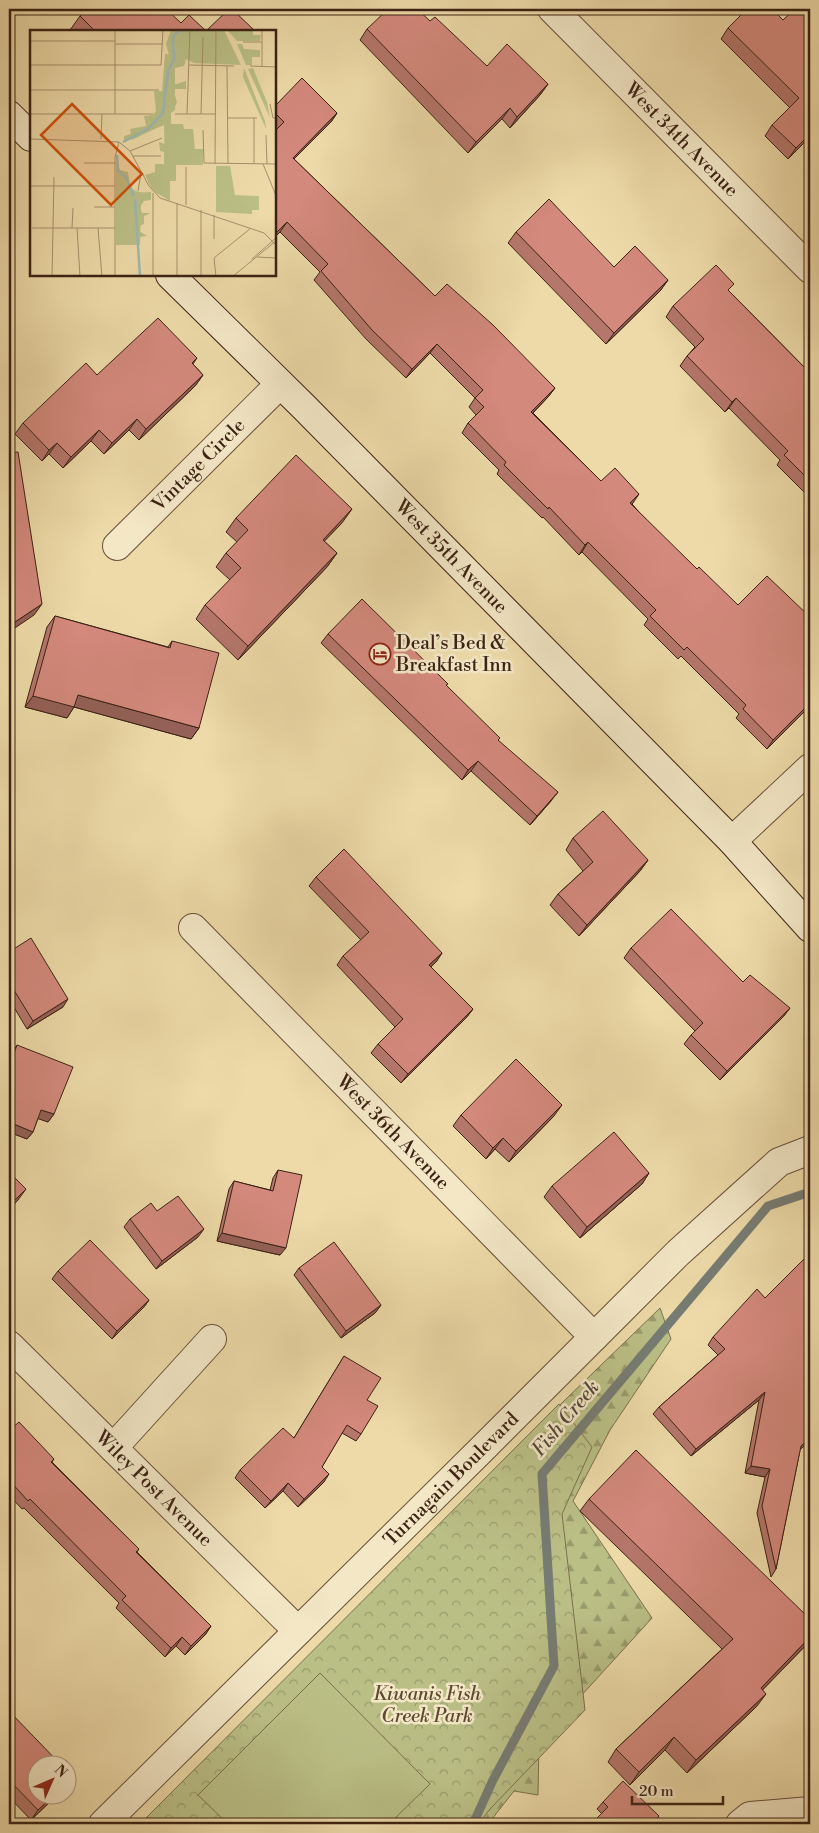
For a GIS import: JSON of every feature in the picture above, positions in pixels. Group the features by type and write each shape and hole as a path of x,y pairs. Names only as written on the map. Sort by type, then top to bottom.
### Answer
{"street":[{"name":"West 34th Avenue","path":"552,9 810,269"},
{"path":"9,115 30,136"},
{"name":"West 35th Avenue","path":"171,276 732,841 810,928"},
{"name":"Vintage Circle","path":"117,546 280,384"},
{"path":"732,841 810,768"},
{"name":"West 36th Avenue","path":"193,928 594,1336"},
{"name":"Turnagain Boulevard","path":"103,1824 678,1252 779,1162 810,1150"},
{"path":"113,1448 212,1339"},
{"name":"Wiley Post Avenue","path":"9,1345 298,1631"},
{"path":"740,1824 750,1816 810,1811 807,1824"}],"green space":[{"path":"660,1308 671,1339 610,1430 573,1501 652,1618 539,1742 538,1795 514,1791 488,1824 437,1824 503,1460"},
{"name":"Kiwanis Fish Creek Park","path":"559,1404 592,1447 562,1514 585,1710 478,1824 140,1824"},
{"path":"320,1673 430,1784 389,1824 228,1824 198,1795"}],"building":[{"path":"87,9 166,9 181,23 189,15 205,30 94,30 80,16"},
{"path":"229,9 232,9 254,30 207,30"},
{"path":"388,9 417,9 430,21 435,17 487,66 507,44 548,84 517,117 510,108 476,142 367,29"},
{"path":"747,9 772,9 783,20 795,9 810,9 810,134 796,148 772,125 799,98 728,28"},
{"path":"302,78 337,113 293,158 435,296 447,284 493,325 555,388 531,412 601,481 615,468 639,494 630,503 697,569 699,567 738,605 767,576 810,617 810,703 773,740 743,709 746,705 687,647 684,650 650,616 656,610 588,542 585,545 549,507 548,509 504,465 506,462 468,423 484,407 475,398 483,390 437,344 412,369 372,330 321,271 328,264 287,222 276,233 276,130 284,122 276,114 276,105"},
{"path":"549,199 614,267 635,246 668,280 614,333 516,232"},
{"path":"716,265 734,284 728,290 810,371 810,481 784,455 788,451 736,398 732,402 687,356 704,339 673,306"},
{"path":"158,318 197,358 192,363 203,375 146,429 137,419 112,443 99,430 71,457 57,443 49,450 23,423 86,363 97,375"},
{"path":"18,452 42,604 9,626 9,453"},
{"path":"296,455 352,509 323,540 337,553 248,646 205,605 241,568 226,553 248,530 236,518"},
{"path":"362,599 448,684 446,685 500,738 498,740 558,792 537,816 478,761 468,770 328,634"},
{"path":"55,616 170,648 172,641 219,653 199,728 78,695 74,707 33,696"},
{"path":"603,811 648,860 587,925 558,894 593,862 573,838"},
{"path":"344,849 442,953 429,965 473,1009 408,1074 378,1044 403,1019 343,956 369,932 316,877"},
{"path":"671,909 743,982 750,975 790,1008 727,1071 691,1035 703,1023 631,948"},
{"path":"31,938 68,999 33,1021 9,982 9,952"},
{"path":"17,1045 73,1067 54,1114 41,1110 33,1132 9,1122 9,1067"},
{"path":"516,1059 562,1105 516,1151 503,1138 493,1148 461,1115"},
{"path":"614,1132 649,1173 587,1227 552,1186"},
{"path":"278,1170 302,1175 286,1248 222,1233 234,1181 273,1191"},
{"path":"9,1172 26,1189 9,1206"},
{"path":"178,1196 204,1229 162,1261 130,1219 151,1203 157,1211"},
{"path":"90,1240 149,1300 117,1331 58,1271"},
{"path":"334,1242 381,1305 346,1331 299,1268"},
{"path":"810,1253 810,1438 801,1446 776,1569 762,1506 770,1469 751,1466 765,1392 696,1449 659,1407 725,1349 713,1337 757,1289 765,1298"},
{"path":"344,1356 381,1378 367,1400 378,1406 361,1434 347,1425 322,1467 329,1474 304,1499 288,1483 271,1501 240,1470 283,1428 294,1438"},
{"path":"19,1422 54,1459 51,1462 139,1549 136,1552 211,1626 191,1646 182,1637 171,1648 122,1600 126,1596 30,1499 28,1501 9,1480 9,1429"},
{"path":"636,1450 810,1619 810,1637 761,1688 766,1694 696,1760 674,1737 639,1772 616,1749 733,1639 589,1499"},
{"path":"9,1711 52,1756 28,1756 28,1800 9,1780"},
{"path":"623,1781 659,1816 651,1824 591,1824 608,1807 603,1802"},
{"path":"34,1806 42,1806 38,1810"}],"waterway":[{"name":"Fish Creek","path":"473,1824 493,1780 554,1666 542,1474 768,1206 810,1192"}],"place":[{"name":"Deal’s Bed & Breakfast Inn","path":"380,654"}]}
